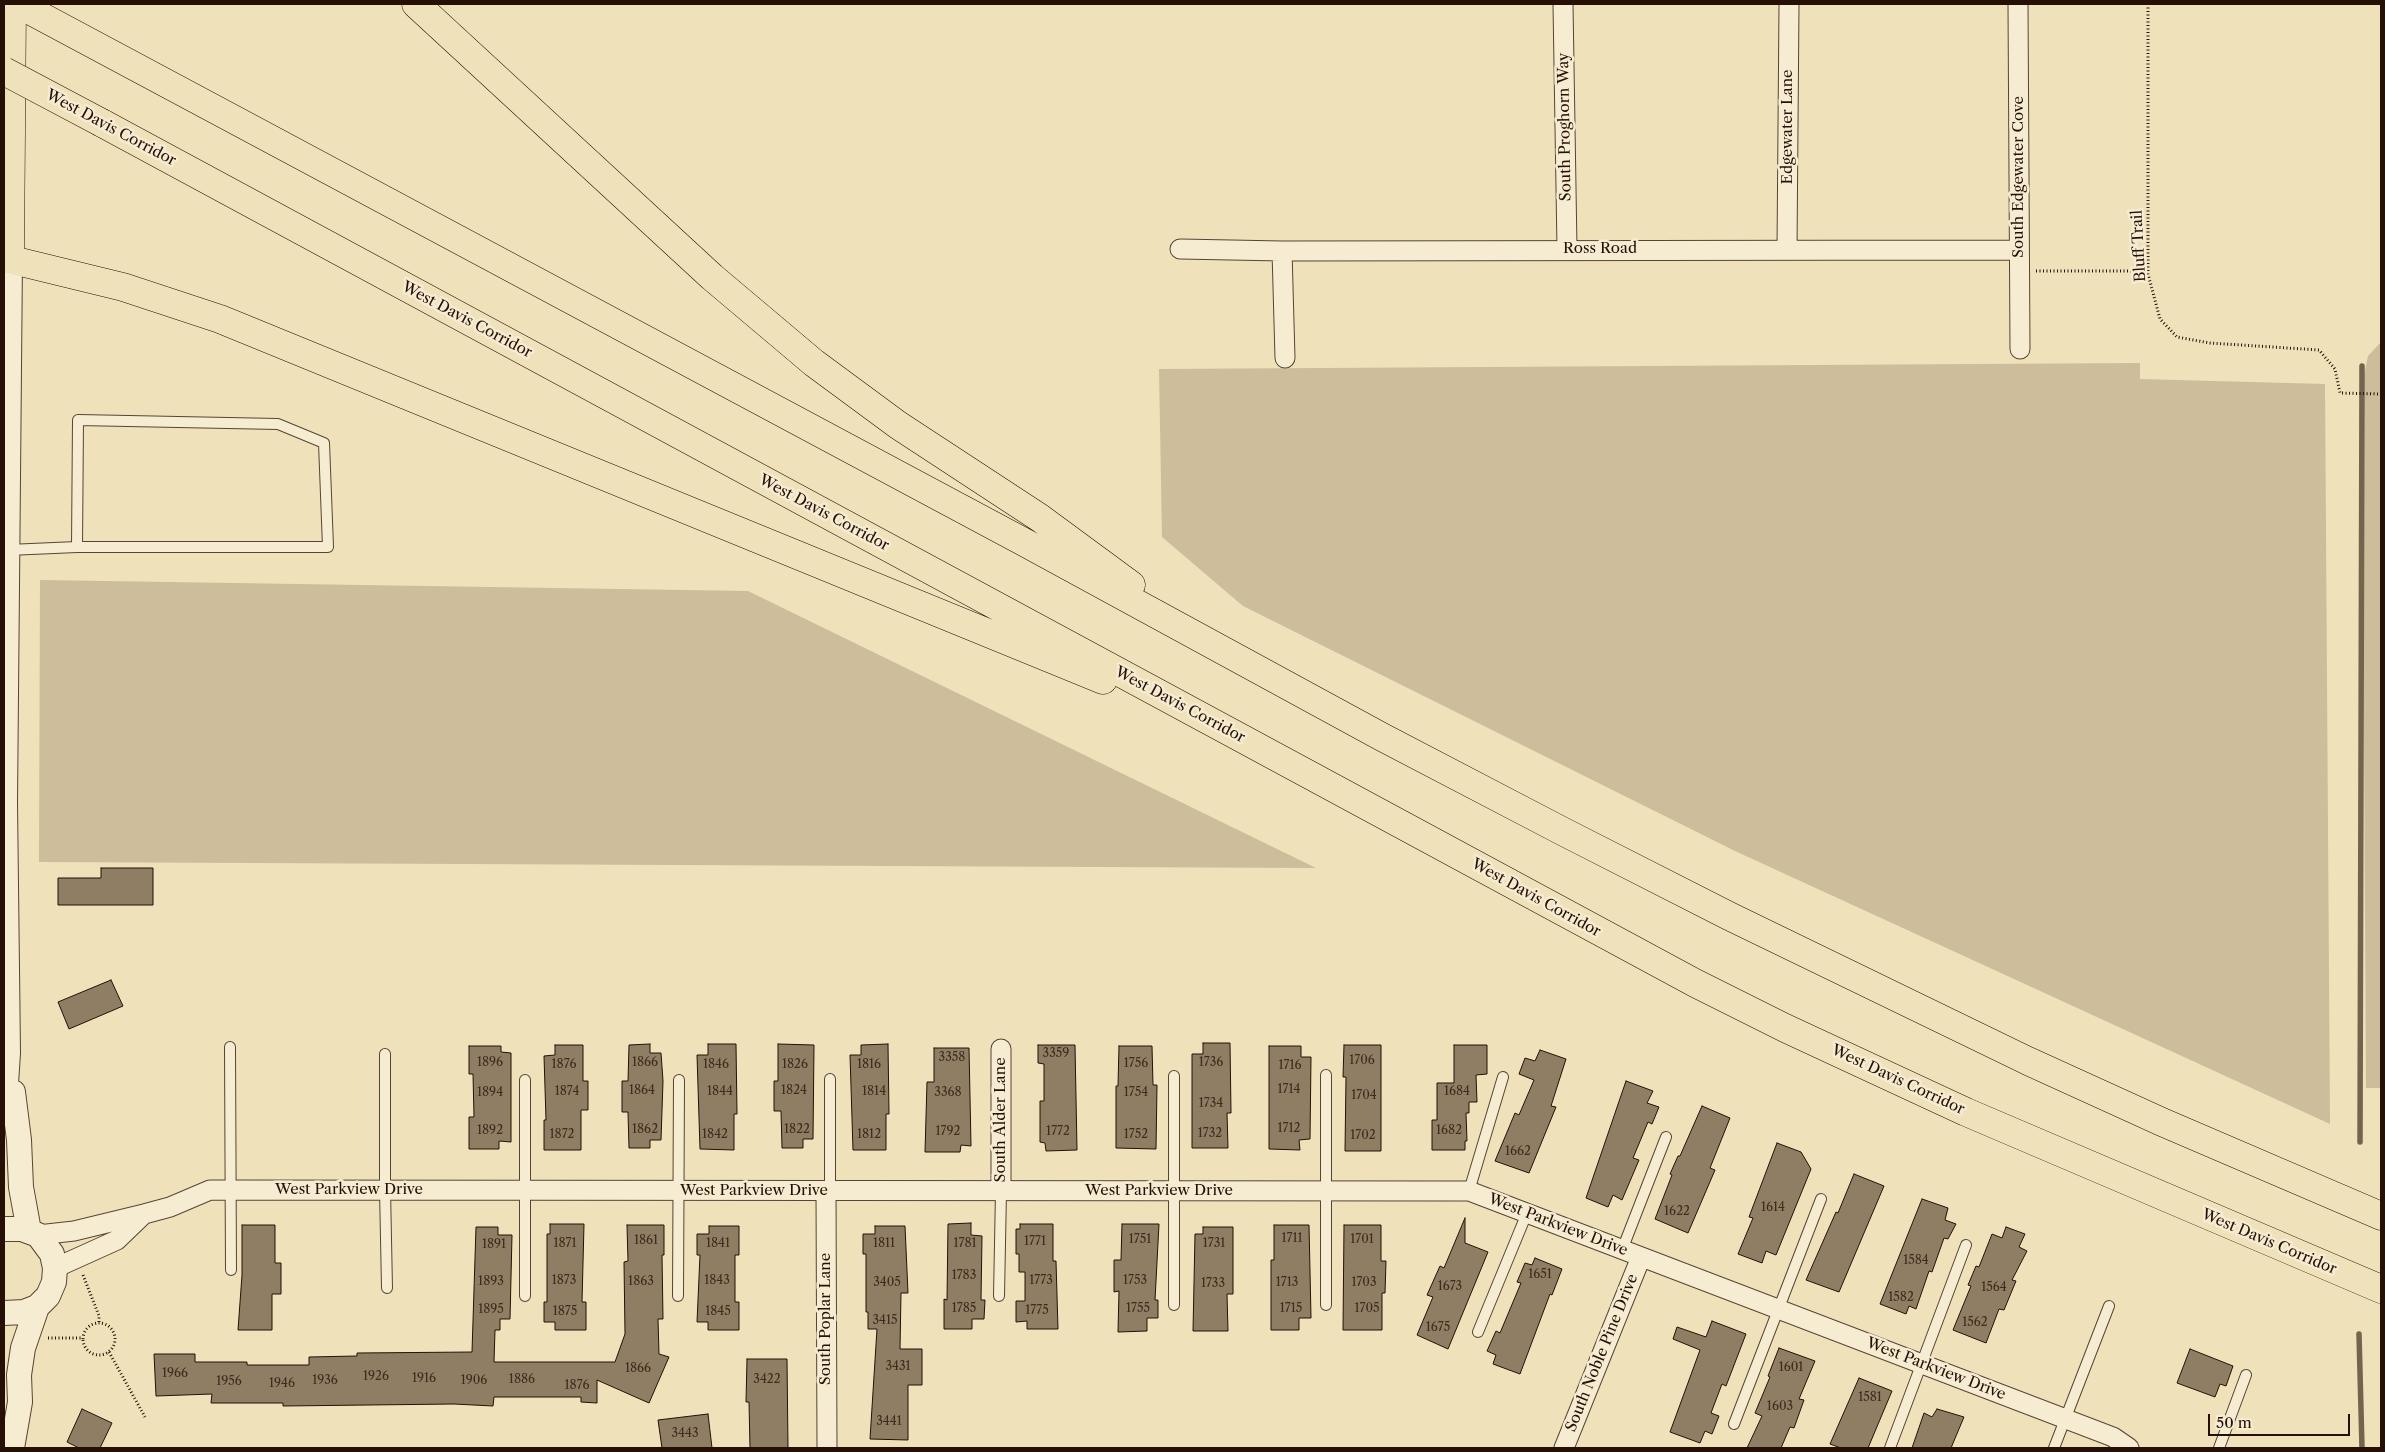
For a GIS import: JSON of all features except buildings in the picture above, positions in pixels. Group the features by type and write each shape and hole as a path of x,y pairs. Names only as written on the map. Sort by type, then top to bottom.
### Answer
{"main road":[{"path":"12,4 7,259 123,287 228,322 991,636 1214,724"},
{"path":"18,4 1564,832 1896,998 2162,1122 2381,1216"},
{"path":"416,4 712,277 814,363 898,425 1074,542 1202,639"},
{"name":"West Davis Corridor","path":"4,70 1599,932 1794,1032 2020,1136 2381,1289"}],"street":[{"name":"South Proghorn Way","path":"1563,4 1567,249"},
{"name":"Edgewater Lane","path":"1787,250 1789,4"},
{"name":"South Edgewater Cove","path":"2018,4 2020,349"},
{"name":"Ross Road","path":"1180,249 1282,251 1567,249 2019,250"},
{"path":"1282,251 1285,358"},
{"path":"4,1114 8,1053 4,802 8,550 7,259"},
{"name":"South Alder Lane","path":"1001,1050 1001,1191"},
{"path":"4,1313 24,1312 37,1307 48,1296 54,1282 56,1268 52,1254 33,1233 21,1187 19,1140 8,1053"},
{"name":"West Parkview Drive","path":"33,1233 74,1231 144,1214 170,1207 210,1190 1469,1191 2113,1437 2129,1448"},
{"name":"South Poplar Lane","path":"827,1448 828,1191"},
{"name":"West Parkview Drive","path":"56,1268 117,1240 144,1214"},
{"path":"4,1229 22,1229 33,1233"},
{"name":"South Noble Pine Drive","path":"1564,1448 1641,1257"},
{"path":"12,1445 20,1402 19,1375 23,1348 37,1307"},
{"path":"4,1406 12,1445"}],"lane":[{"path":"8,550 77,547 328,547 324,443 278,424 78,420 77,547"},
{"path":"230,1047 230,1270"},
{"path":"386,1054 384,1189 387,1288"},
{"path":"1326,1075 1326,1305"},
{"path":"1174,1076 1174,1305"},
{"path":"1469,1191 1503,1077"},
{"path":"828,1191 830,1079"},
{"path":"525,1080 525,1296"},
{"path":"678,1296 679,1080"},
{"path":"1622,1250 1666,1138"},
{"path":"999,1296 1001,1191"},
{"path":"1734,1424 1821,1199"},
{"path":"1478,1332 1527,1213"},
{"path":"1890,1448 1966,1245"},
{"path":"2054,1448 2110,1306"},
{"path":"2219,1448 2246,1375"}],"path":[{"name":"Bluff Trail","path":"2148,4 2148,271 2160,319 2178,337 2210,343 2319,350 2335,369 2340,393 2380,394"},
{"path":"2036,271 2148,271"},
{"path":"82,1273 99,1316 99,1323"},
{"path":"99,1323 107,1325 114,1333 115,1344 109,1352 93,1354 85,1347 82,1338 88,1327 99,1323"},
{"path":"39,1338 82,1338"},
{"path":"109,1352 145,1418"}],"shaded area":[{"path":"2381,342 2381,1088 2366,1088 2362,385 2368,356"},
{"path":"2140,363 2140,379 2325,384 2330,1124 1735,851 1243,606 1162,537 1159,369"},
{"path":"40,580 748,591 1316,868 39,862"}],"waterway":[{"path":"2360,1142 2362,366"},
{"path":"2359,1334 2362,1448"}]}
